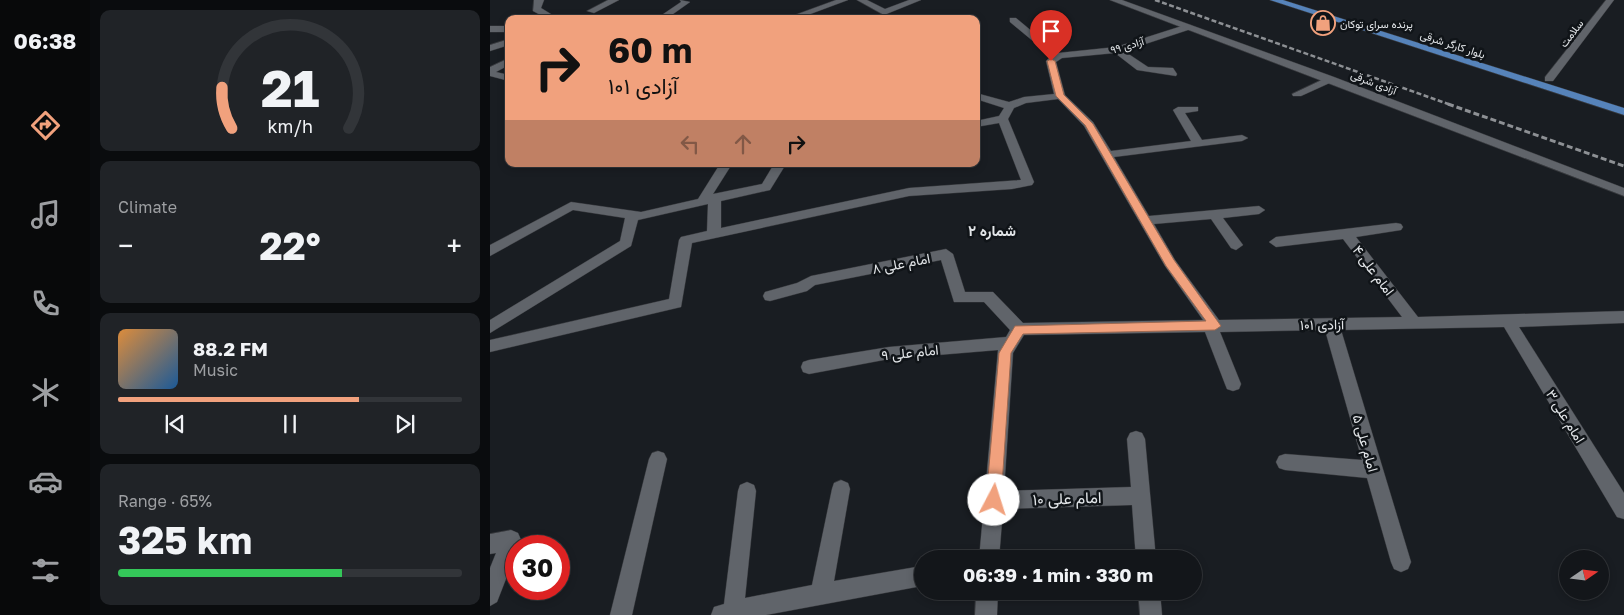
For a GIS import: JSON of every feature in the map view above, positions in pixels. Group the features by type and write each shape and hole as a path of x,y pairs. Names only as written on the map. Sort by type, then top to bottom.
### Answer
{"main road":[{"name":"بلوار کارگر شرقی","path":"1274,0 1624,112"},
{"name":"بلوار کارگر شرقی","path":"1296,0 1624,102"}],"street":[{"path":"538,0 540,1 536,9 547,15"},
{"path":"591,11 615,0"},
{"path":"667,15 686,2 684,0"},
{"path":"800,15 844,0"},
{"path":"861,0 884,12 917,0"},
{"name":"آزادی شرقی","path":"1114,0 1330,79 1624,192"},
{"name":"سلامت","path":"1549,79 1610,0"},
{"path":"894,9 898,15"},
{"path":"1013,20 1058,57 1051,61 1060,96 1089,124 1144,221 1213,326 1233,384"},
{"name":"آزادی ٩٩","path":"1058,57 1117,50 1188,27"},
{"path":"490,29 505,29"},
{"path":"490,48 505,43"},
{"path":"1117,50 1136,66 1151,73 1168,70 1172,74"},
{"path":"490,72 505,63"},
{"path":"490,72 505,77"},
{"path":"1297,94 1330,79"},
{"path":"490,346 676,303 686,240 909,192 1012,185 1028,182 1003,119 1010,106 1024,100 1060,96"},
{"path":"980,97 1010,106"},
{"path":"1194,109 1178,110 1198,143"},
{"path":"980,123 1003,119"},
{"path":"1106,155 1242,138"},
{"path":"714,234 709,200 725,167"},
{"path":"490,251 571,206 641,216 766,188 778,167"},
{"path":"1144,221 1259,210"},
{"path":"1214,214 1236,245"},
{"path":"490,327 626,243 632,215"},
{"name":"امام علی ۴","path":"1396,227 1346,234 1414,322"},
{"path":"1276,242 1346,234"},
{"name":"امام علی ۸","path":"770,296 802,287 811,280 946,254 959,298 988,296 1015,336"},
{"name":"آزادی ۱۰۱","path":"1015,336 1213,326 1621,320"},
{"name":"امام علی ۳","path":"1508,321 1624,510"},
{"name":"امام علی ۵","path":"1331,324 1401,562"},
{"path":"990,550 1005,353 1015,336"},
{"name":"امام علی ۹","path":"809,367 889,353 1015,336"},
{"path":"1136,439 1145,550"},
{"path":"621,615 658,459"},
{"path":"1284,462 1374,470"},
{"path":"821,595 842,489"},
{"path":"747,491 729,614 914,578"},
{"name":"امام علی ۱۰","path":"994,500 1140,496"},
{"path":"490,544 511,540 490,595"},
{"path":"986,615 987,600"},
{"path":"1150,600 1151,615"}],"railway":[{"path":"1155,0 1451,105"},
{"path":"1448,104 1624,166"}],"place":[{"name":"پرنده سرای توکان","path":"1323,23"}],"district":[{"name":"شماره ۲","path":"992,230"}],"route":[{"path":"994,500 1005,353 1019,330 1215,326 1170,263 1121,182 1089,124 1060,96 1054,79 1051,61"}]}
